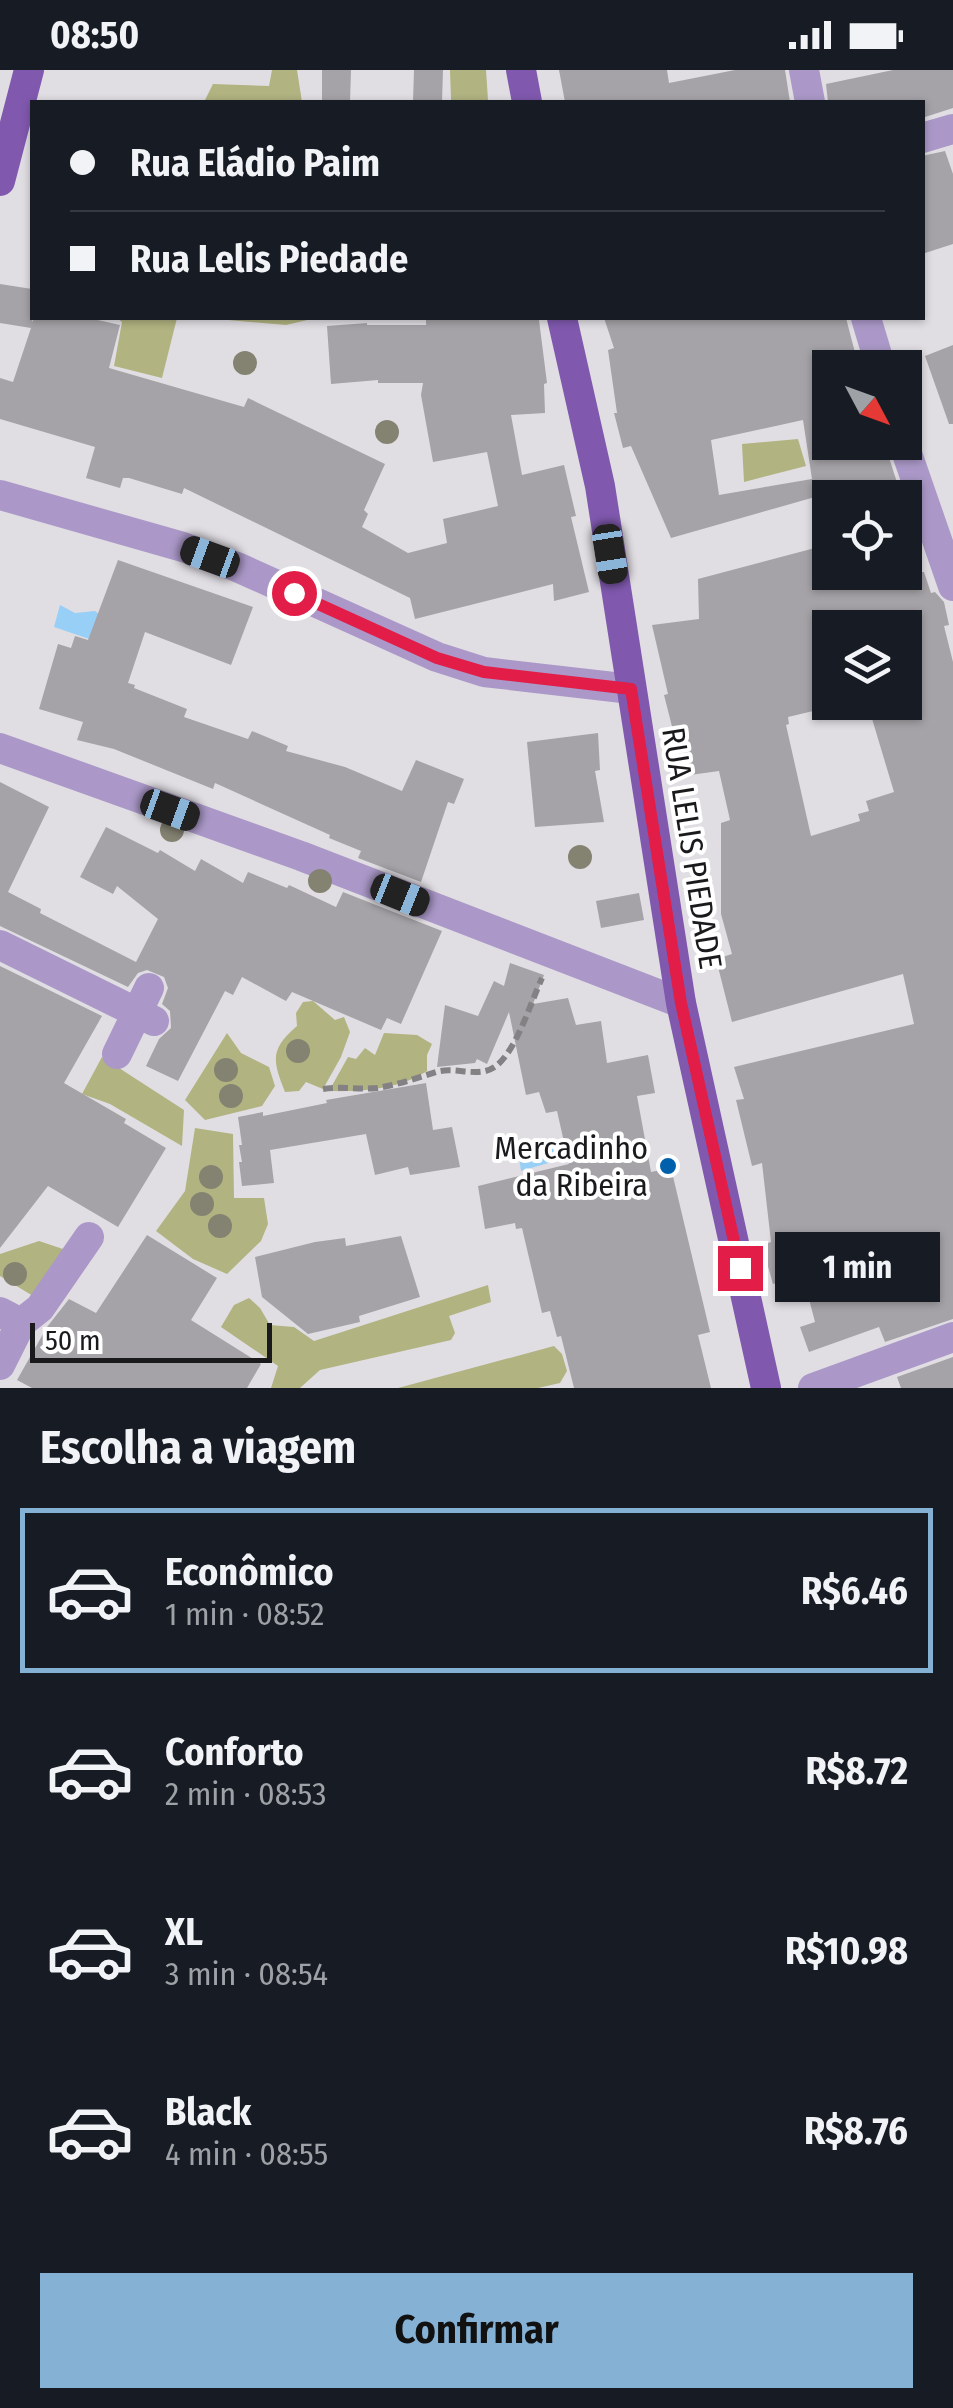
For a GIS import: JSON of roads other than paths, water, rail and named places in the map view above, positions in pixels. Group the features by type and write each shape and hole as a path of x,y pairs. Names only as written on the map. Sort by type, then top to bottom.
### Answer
{"main road":[{"path":"0,180 29,70"},
{"path":"522,70 527,100"},
{"name":"RUA LELIS PIEDADE","path":"562,320 600,486 681,1003 766,1388"}],"street":[{"path":"804,70 810,100"},
{"path":"925,137 953,129"},
{"path":"867,320 876,350"},
{"path":"910,460 953,586"},
{"path":"0,495 219,560 437,658 484,672 631,689"},
{"path":"0,748 301,856 681,1003"},
{"path":"0,945 146,1007 116,1054"},
{"path":"0,1364 10,1318 40,1308 89,1237"},
{"path":"814,1388 953,1336"}],"water":[{"path":"60,605 75,613 95,611 108,621 110,646 54,627"},
{"path":"552,1143 555,1161 521,1171 518,1149"}],"place":[{"name":"Mercadinho da Ribeira","path":"668,1166"}]}
